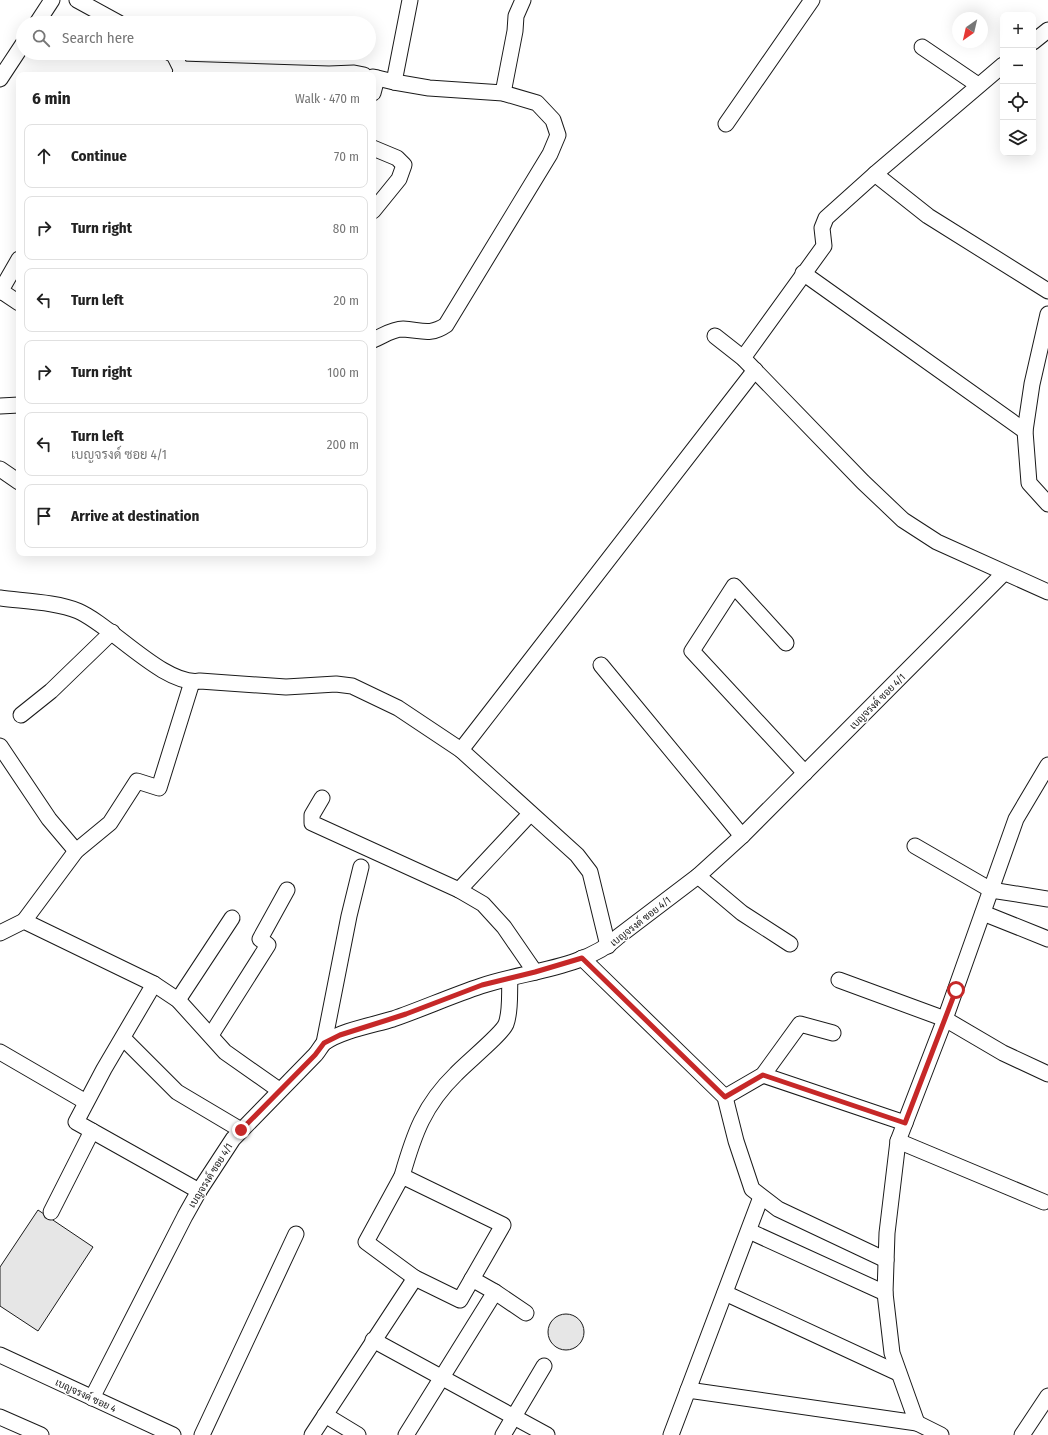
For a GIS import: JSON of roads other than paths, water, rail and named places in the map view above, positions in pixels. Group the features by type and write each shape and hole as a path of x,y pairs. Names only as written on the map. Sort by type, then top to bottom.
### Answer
{"street":[{"path":"42,16 52,0"},
{"path":"77,0 106,16"},
{"path":"394,82 410,0"},
{"path":"503,93 515,30 516,16 523,0"},
{"path":"726,124 812,0"},
{"path":"1036,40 1048,30"},
{"path":"922,47 978,85"},
{"path":"0,79 16,55"},
{"path":"176,60 180,72"},
{"path":"743,358 824,246 822,228 826,218 875,174 1000,67"},
{"path":"376,78 429,88 503,93 537,103 553,120 558,135 550,154 446,324 438,330 421,332 402,329 385,333 376,338"},
{"path":"376,149 397,158 404,165 399,179 376,207"},
{"path":"875,174 928,216 1048,291"},
{"path":"16,264 1,287 16,300"},
{"path":"803,273 1025,431"},
{"path":"1048,314 1032,384 1025,431 1029,483 1048,504"},
{"path":"715,336 743,358 863,482 904,520 937,542 1048,592"},
{"path":"460,750 754,370"},
{"path":"0,406 16,405"},
{"path":"0,469 16,480"},
{"name":"เบญจรงด์ ซอย 4/1","path":"92,1398 199,1191 233,1139 279,1090 315,1055 324,1043 340,1035 406,1014 482,985 510,979 582,958 608,946 698,876 742,836 1004,573"},
{"path":"786,643 734,586 692,651 805,773"},
{"path":"0,598 78,611 112,632 147,661 164,671 192,682 200,681 286,687 336,684 352,686 398,708 460,750 577,855 590,872 608,946"},
{"path":"21,715 51,691 112,632"},
{"path":"601,665 742,836"},
{"path":"0,933 24,921 76,851 110,823 137,781 159,788 192,682"},
{"path":"0,746 49,819 76,851"},
{"path":"917,1423 892,1353 885,1293 886,1260 898,1141 945,1019 1016,818 1048,766"},
{"path":"322,798 312,814 312,823 459,890 482,904 504,926 535,972"},
{"path":"459,890 530,814"},
{"path":"915,846 991,890 1048,899"},
{"path":"324,1043 361,867"},
{"path":"698,876 742,913 790,944"},
{"path":"211,1035 268,945 260,939 287,890"},
{"path":"983,913 1048,938"},
{"path":"178,1000 232,918"},
{"path":"24,921 154,984 178,1000 211,1035 224,1052 279,1090"},
{"path":"582,958 725,1097 736,1141 752,1189 778,1209 886,1260"},
{"path":"402,1176 503,1225 460,1300 415,1278 366,1242 402,1176 412,1141 428,1107 454,1075 506,1026 510,979"},
{"path":"839,980 945,1019 1003,1053 1048,1074"},
{"path":"154,984 76,1122 199,1191"},
{"path":"725,1097 763,1075 800,1024 834,1033"},
{"path":"123,1038 177,1092 241,1130"},
{"path":"0,1052 86,1102"},
{"path":"763,1075 905,1123"},
{"path":"51,1212 92,1131"},
{"path":"898,1141 1044,1202"},
{"path":"671,1435 761,1197"},
{"path":"749,1231 885,1293"},
{"path":"202,1435 296,1234"},
{"path":"312,1435 415,1278"},
{"path":"472,1279 495,1292 526,1314"},
{"path":"406,1435 495,1292"},
{"path":"725,1293 898,1373"},
{"path":"373,1340 547,1435"},
{"name":"เบญจรงด์ ซอย 4","path":"0,1355 173,1435"},
{"path":"503,1435 544,1366"},
{"path":"688,1390 917,1423 941,1435"},
{"path":"1022,1435 1048,1396"},
{"path":"325,1415 358,1435"},
{"path":"0,1417 41,1435"}]}
